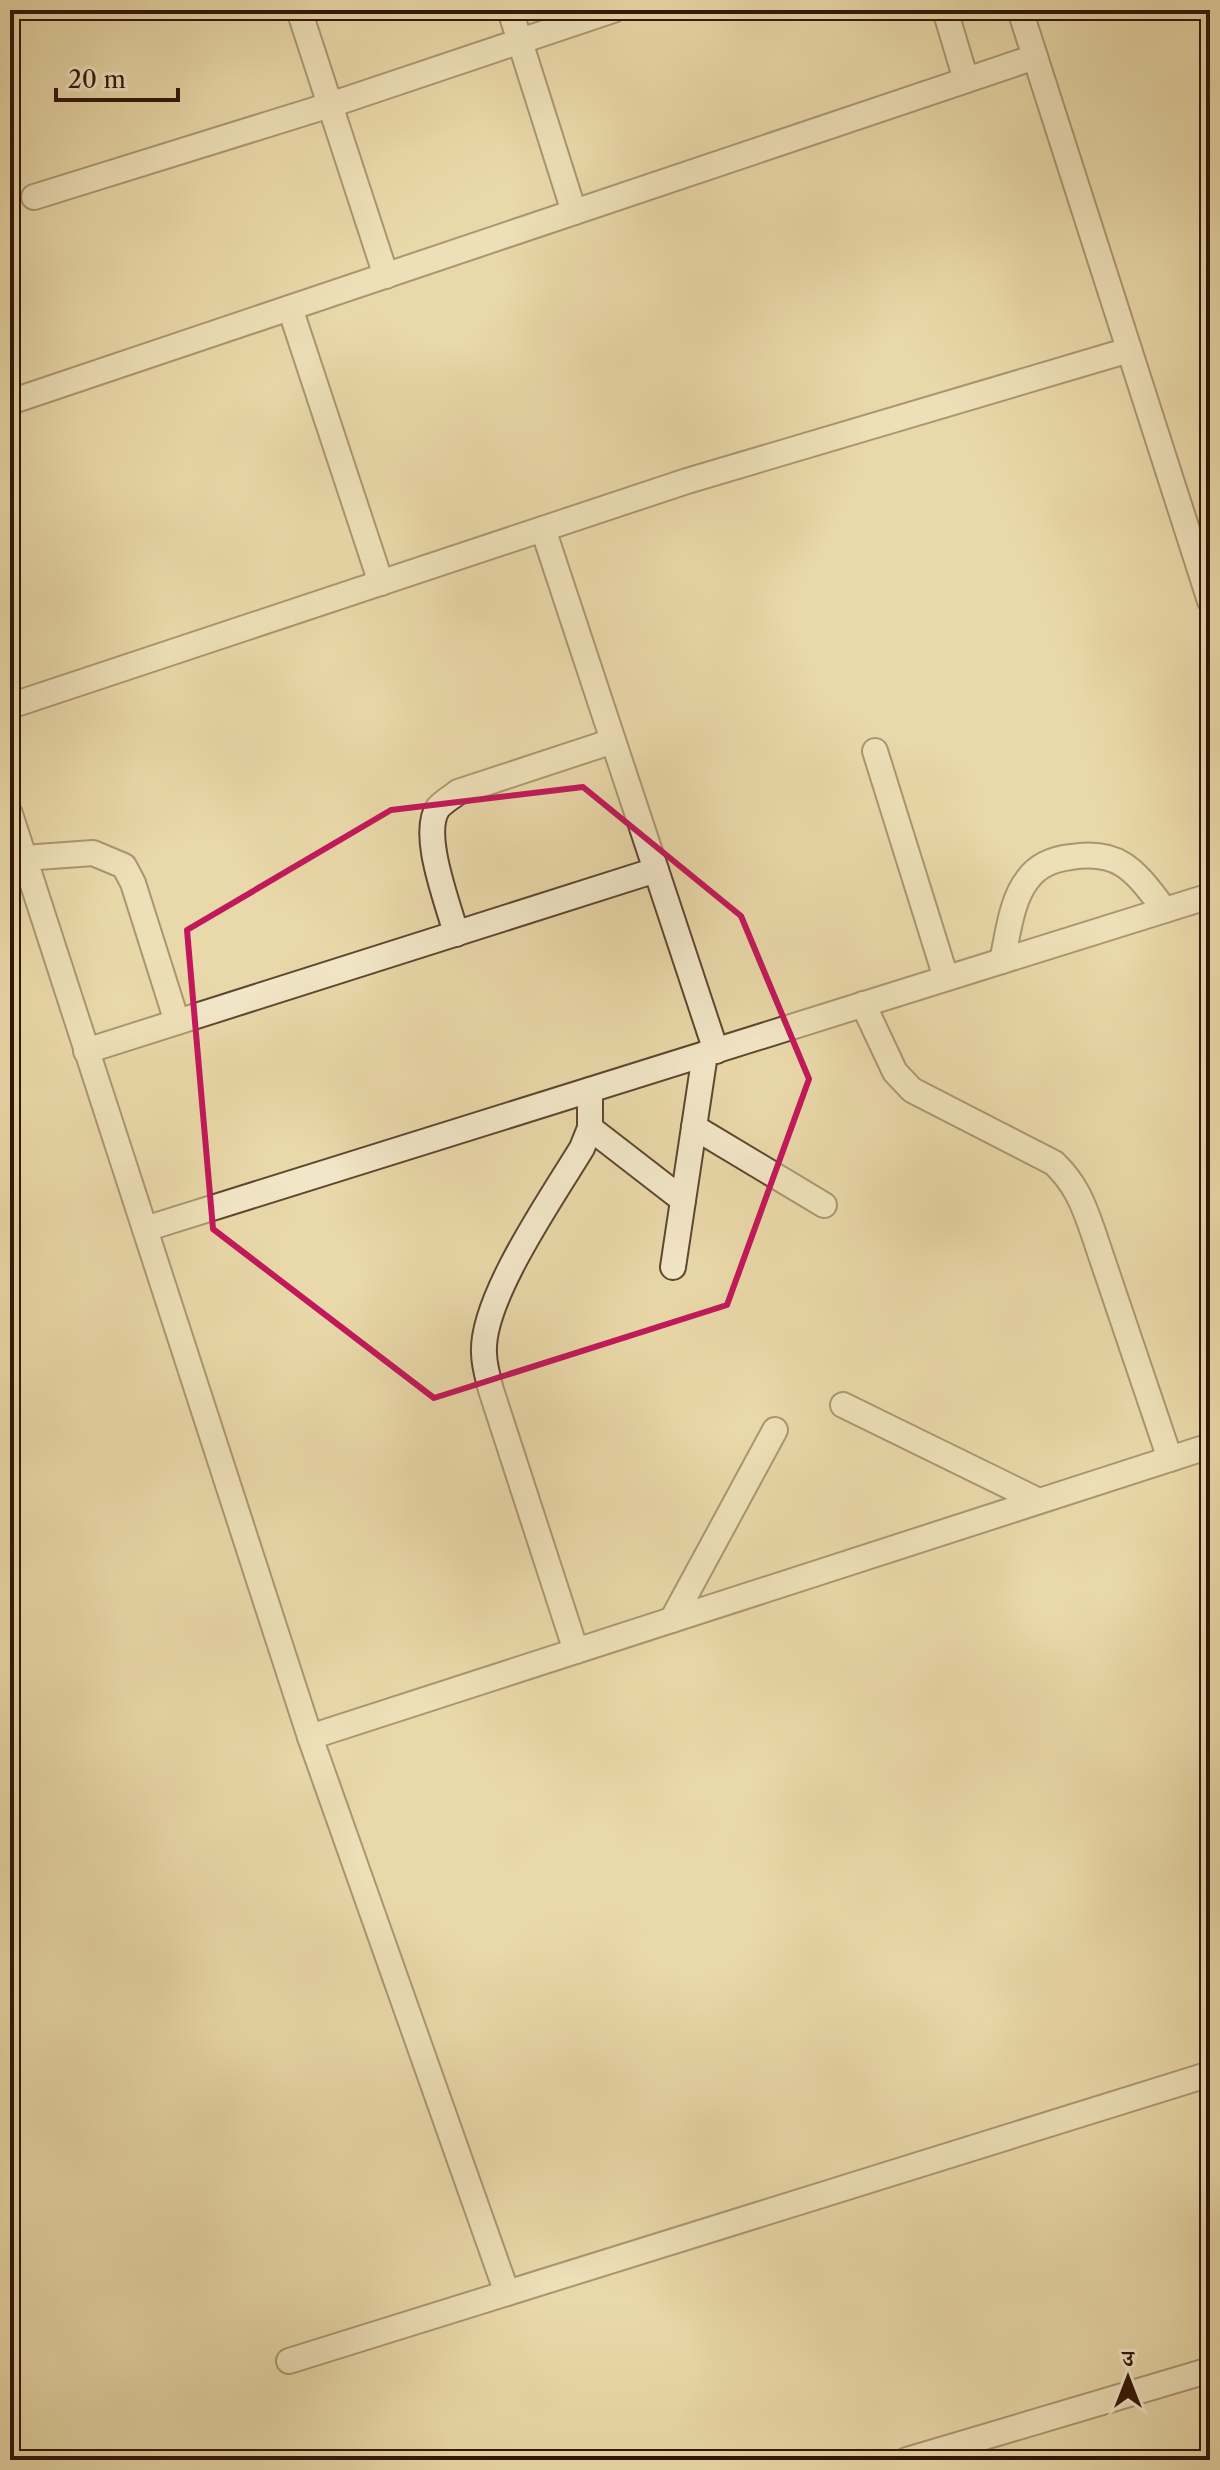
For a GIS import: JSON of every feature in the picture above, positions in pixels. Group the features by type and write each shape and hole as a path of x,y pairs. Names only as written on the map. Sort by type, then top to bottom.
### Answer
{"lane":[{"path":"299,10 386,276"},
{"path":"510,10 574,212"},
{"path":"34,197 330,105 613,10"},
{"path":"945,10 966,80"},
{"path":"1020,10 1210,601"},
{"path":"10,402 1035,57"},
{"path":"290,308 381,583"},
{"path":"10,706 687,481 1129,350"},
{"path":"543,529 656,870 710,1052 694,1127 673,1267"},
{"path":"456,934 434,854 432,831 439,807 458,792 613,741"},
{"path":"875,751 946,978"},
{"path":"10,814 310,1737 507,2293"},
{"path":"24,858 93,853 124,866 133,883 177,1022"},
{"path":"1002,961 1015,906 1027,879 1044,864 1086,854 1106,855 1143,882 1165,910"},
{"path":"86,1051 656,870"},
{"path":"145,1229 1210,896"},
{"path":"863,1004 895,1072 912,1090 1054,1163 1069,1178 1092,1229 1170,1459"},
{"path":"576,1651 491,1390 484,1353 488,1321 505,1280 582,1148 590,1128 590,1090"},
{"path":"694,1127 824,1205"},
{"path":"590,1128 683,1200"},
{"path":"843,1405 1039,1501"},
{"path":"672,1620 775,1430"},
{"path":"310,1737 1210,1446"},
{"path":"289,2361 1210,2075"},
{"path":"907,2460 1210,2370"}],"highlighted area":[{"path":"583,787 741,916 809,1079 727,1305 434,1398 213,1229 187,930 391,810"}]}
